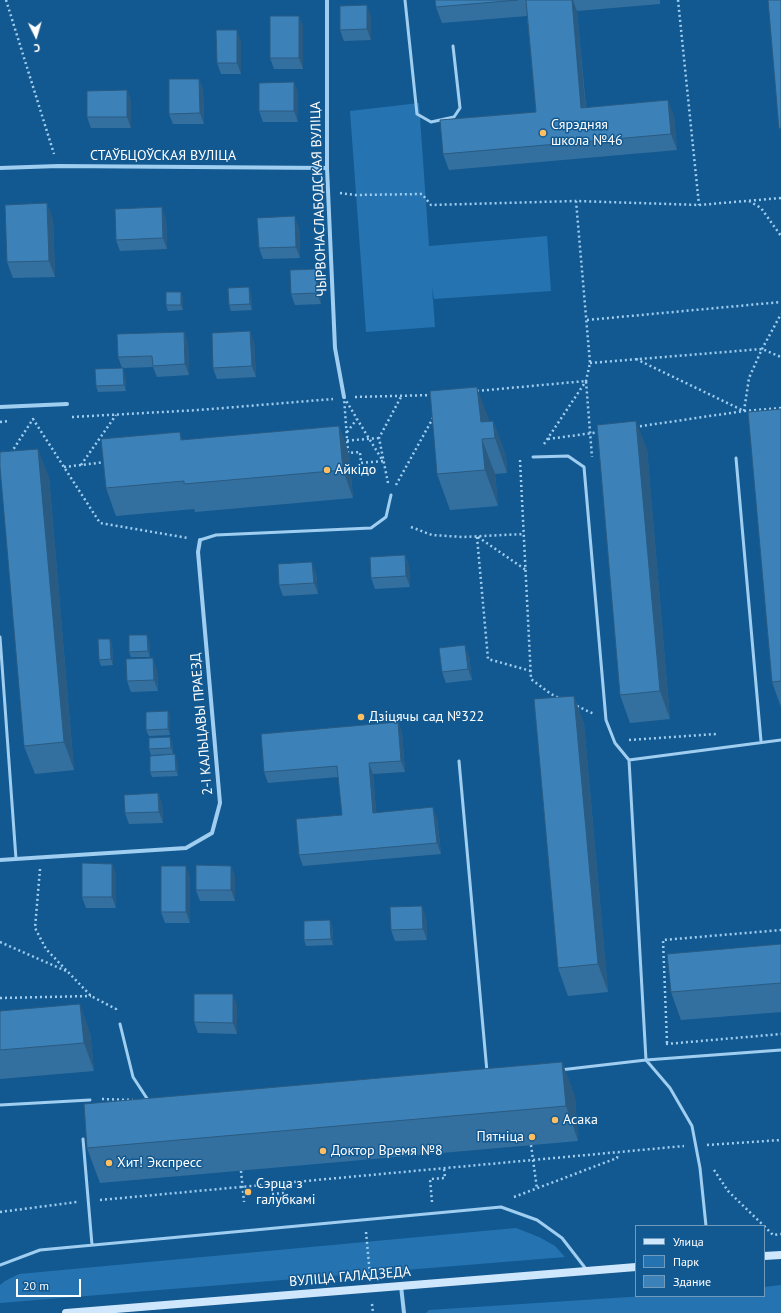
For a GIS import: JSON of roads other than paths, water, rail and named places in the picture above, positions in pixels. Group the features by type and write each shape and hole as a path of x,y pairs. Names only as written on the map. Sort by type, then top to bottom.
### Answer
{"main road":[{"path":"765,1256 781,1255"},
{"name":"ВУЛІЦА ГАЛАДЗЕДА","path":"66,1313 116,1311 371,1288 635,1267"}],"street":[{"name":"ЧЫРВОНАСЛАБОДСКАЯ ВУЛІЦА","path":"327,0 328,194 335,348 344,398"},
{"name":"СТАЎБЦОЎСКАЯ ВУЛІЦА","path":"0,168 58,166 327,168"},
{"path":"0,407 67,404"},
{"name":"2-І КАЛЬЦАВЫ ПРАЕЗД","path":"0,860 186,848 212,832 220,802 198,552 200,540"},
{"path":"401,1286 404,1313"}],"lane":[{"path":"405,0 417,114 431,122 454,117 460,108 453,46"},
{"path":"533,457 568,456 584,466 606,720 615,743 629,760 646,1060 670,1088 692,1126 700,1168 706,1225"},
{"path":"736,458 761,741"},
{"path":"200,540 216,535 371,528 386,517 391,495"},
{"path":"0,637 16,859"},
{"path":"629,760 761,741 781,740"},
{"path":"459,761 487,1079"},
{"path":"120,1024 133,1077 149,1101"},
{"path":"555,1071 646,1060 781,1050"},
{"path":"0,1105 90,1100"},
{"path":"83,1139 92,1245"},
{"path":"0,1265 40,1250 364,1218 501,1207 537,1220 562,1238 587,1271"}],"place":[{"name":"Сярэдняя школа №46","path":"543,133"},
{"name":"Айкідо","path":"327,470"},
{"name":"Дзіцячы сад №322","path":"361,717"},
{"name":"Асака","path":"555,1120"},
{"name":"Пятніца","path":"532,1137"},
{"name":"Доктор Время №8","path":"323,1151"},
{"name":"Хит! Экспресс","path":"109,1163"},
{"name":"Сэрца з галубкамі","path":"248,1192"}]}
